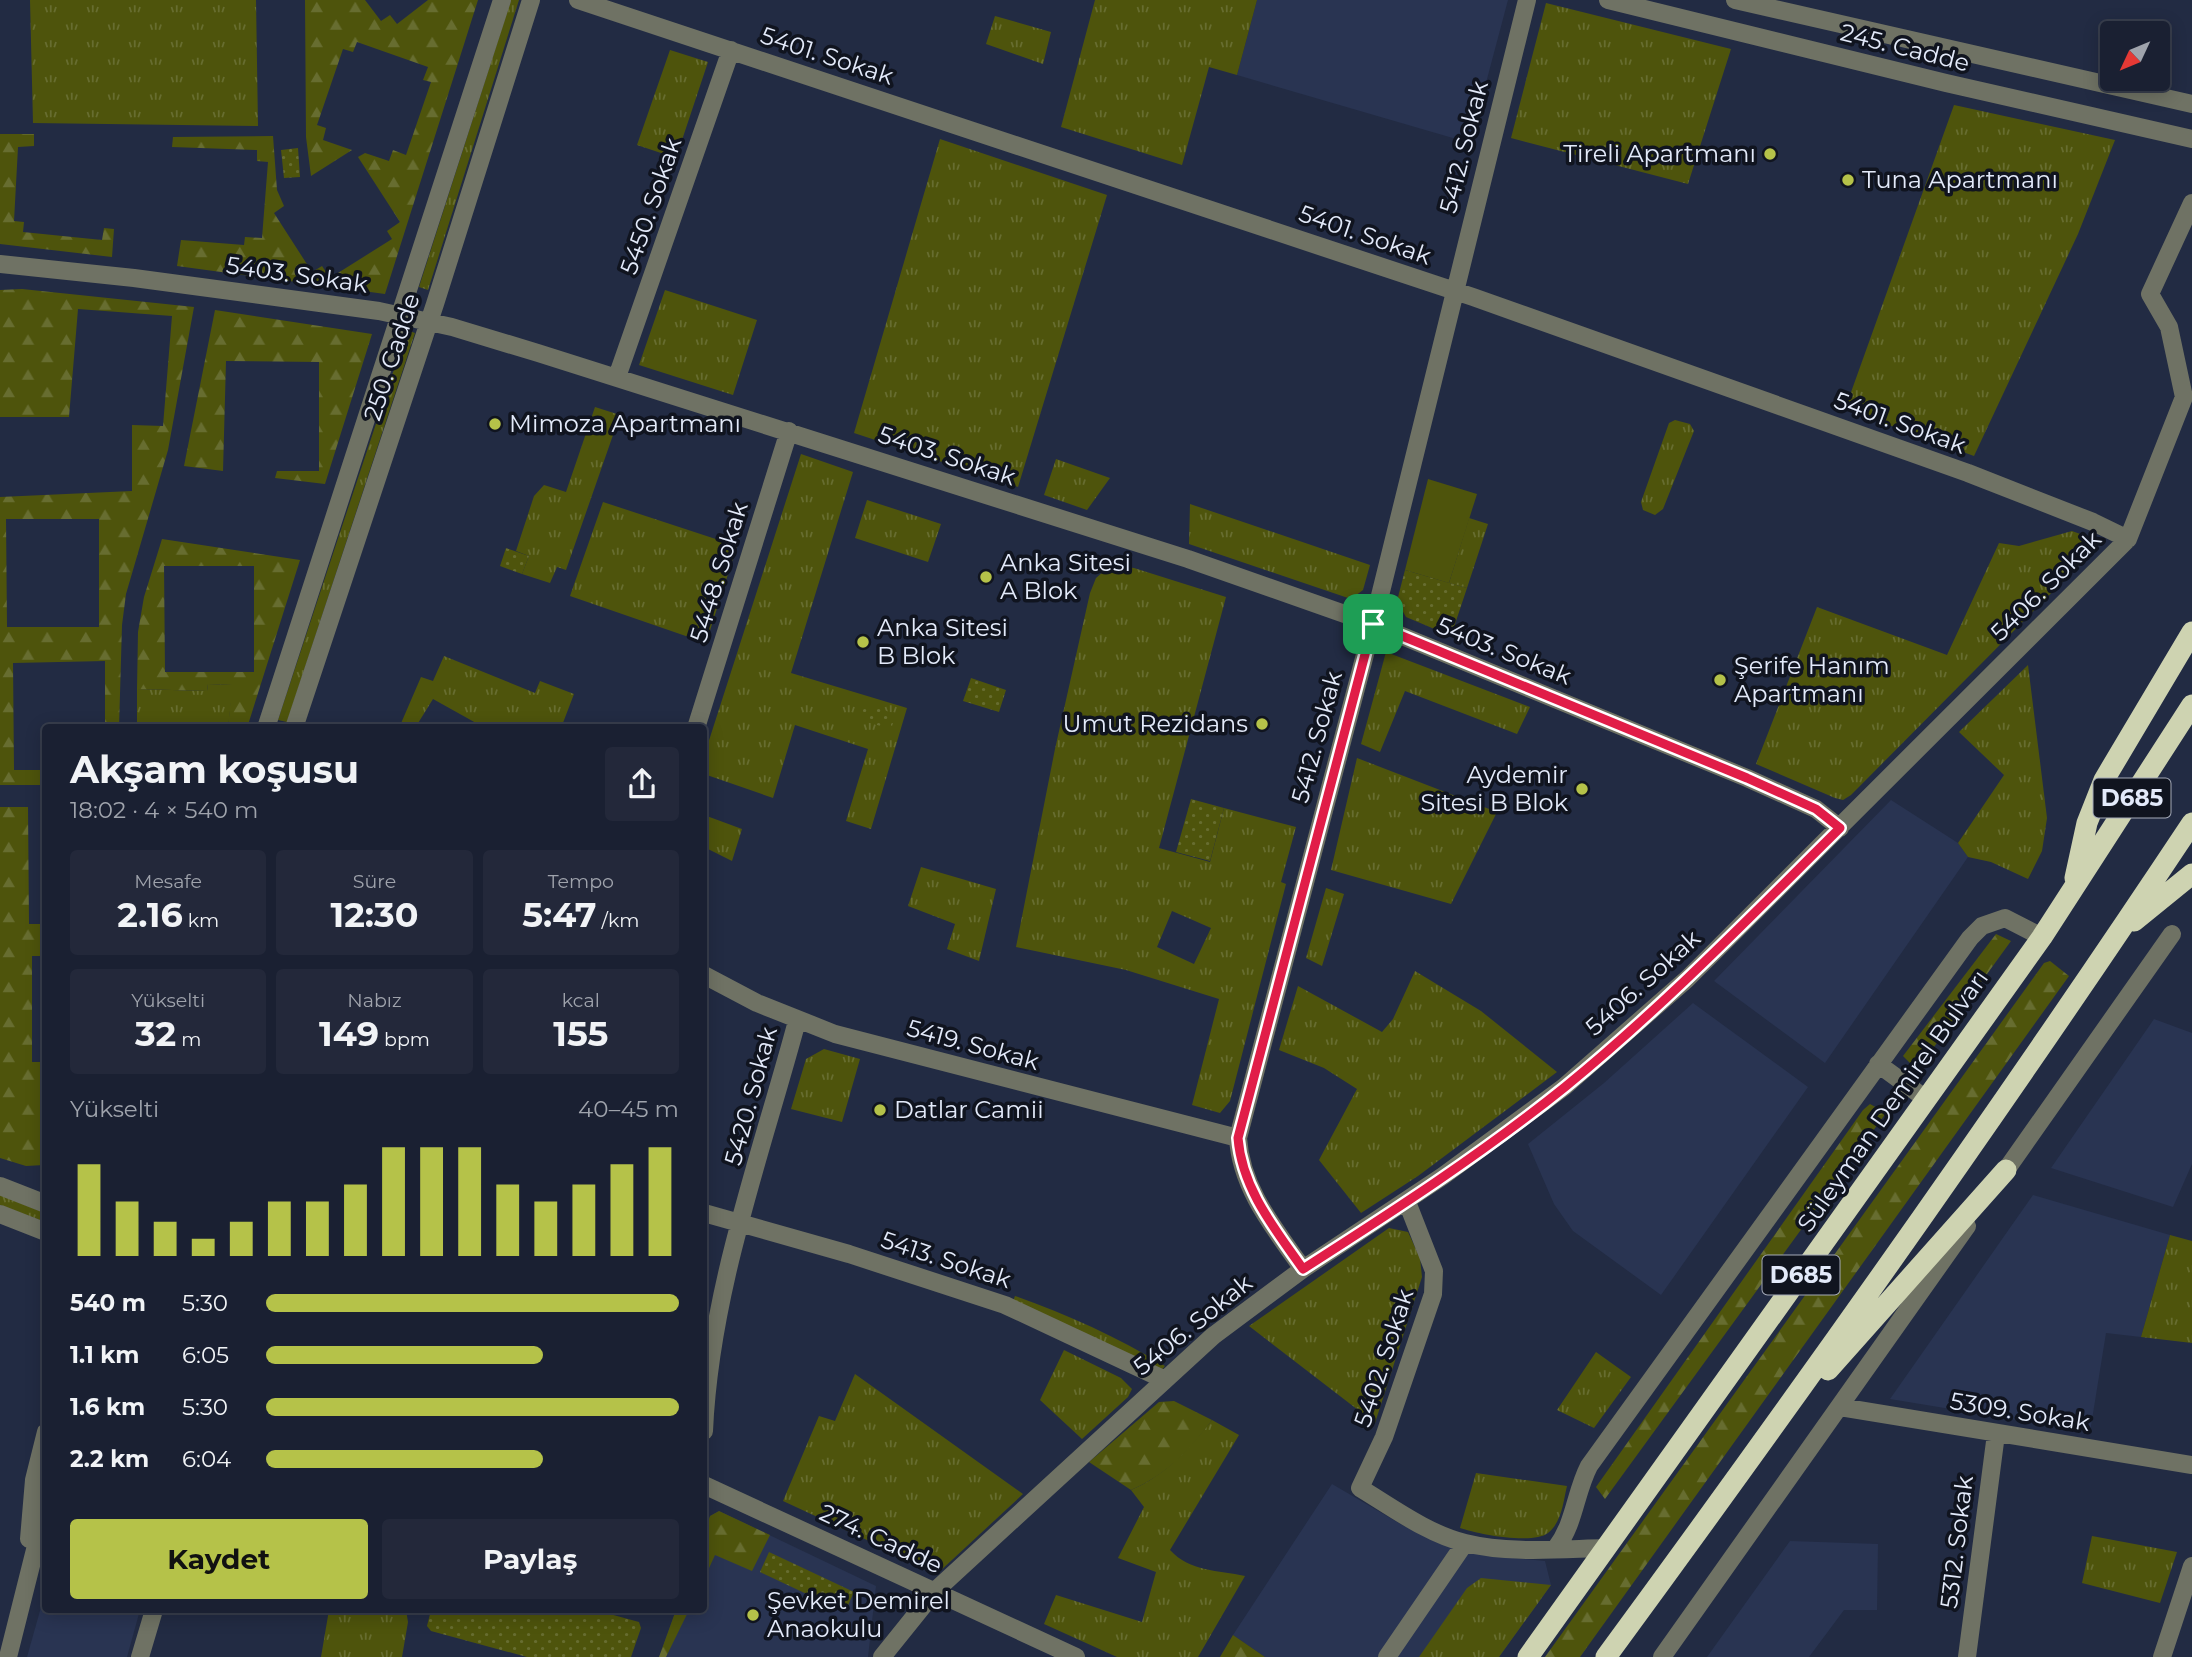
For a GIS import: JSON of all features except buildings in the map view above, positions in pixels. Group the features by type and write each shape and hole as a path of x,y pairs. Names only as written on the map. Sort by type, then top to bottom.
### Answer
{"highway":[{"path":"2072,892 2087,823 2104,780 2192,632"},
{"name":"Süleyman Demirel Bulvarı","path":"1528,1657 2042,937 2192,705"},
{"name":"D685","path":"1606,1657 1759,1448 2030,1065 2192,823"},
{"path":"2117,936 2192,874"},
{"path":"1759,1448 2006,1170"}],"street":[{"name":"250. Cadde","path":"267,724 502,0"},
{"name":"250. Cadde","path":"295,724 429,321 531,0"},
{"name":"5401. Sokak","path":"578,0 1454,290 1968,473 2093,522 2128,539"},
{"name":"5412. Sokak","path":"1303,1269 1247,1181 1240,1160 1238,1138 1373,624 1527,0"},
{"name":"245. Cadde","path":"1608,0 1946,83 2192,139"},
{"name":"245. Cadde","path":"1735,0 2192,104"},
{"name":"5450. Sokak","path":"617,377 731,50"},
{"name":"5406. Sokak","path":"883,1657 935,1591 1163,1379 1213,1336 1303,1269 1407,1202 1564,1087 1618,1041 1687,979 2128,539 2184,397 2169,327 2150,294 2192,203"},
{"name":"5403. Sokak","path":"0,264 134,278 400,315 429,321 617,377 1188,559 1373,624 1747,778 1816,809 1840,828"},
{"name":"5448. Sokak","path":"697,724 789,431"},
{"path":"1556,1548 1571,1525 1589,1466 1878,1064 1982,926 2005,918 2042,937"},
{"path":"1662,1657 2172,934"},
{"name":"5419. Sokak","path":"707,976 797,1021 960,1068 1238,1138"},
{"name":"5420. Sokak","path":"707,1406 715,1340 741,1223 797,1021"},
{"path":"1878,1064 1926,1099"},
{"path":"8,1189 42,1191"},
{"path":"8,1189 42,1202"},
{"name":"5402. Sokak","path":"1407,1202 1434,1271 1433,1294 1384,1437 1360,1488 1437,1532 1465,1543"},
{"path":"0,1214 42,1230"},
{"name":"5413. Sokak","path":"707,1214 1005,1304 1163,1379"},
{"name":"5309. Sokak","path":"1840,1407 2192,1465"},
{"name":"5312. Sokak","path":"1967,1657 1996,1434"},
{"path":"29,1570 30,1506 42,1450"},
{"name":"274. Cadde","path":"707,1486 1076,1657"},
{"path":"8,1657 42,1521"},
{"path":"1387,1657 1465,1543 1606,1548"},
{"path":"2162,1657 2192,1566"},
{"path":"140,1657 153,1613"}],"shaded area":[{"path":"1257,0 1508,0 1470,143 1237,75"},
{"path":"1891,800 1958,843 1968,857 1825,1063 1714,981"},
{"path":"1693,1003 1808,1087 1661,1295 1573,1231 1554,1204 1528,1144 1604,1083"},
{"path":"2154,1019 2192,1033 2192,1164 2173,1207 2051,1168"},
{"path":"2033,1195 2170,1235 2141,1337 2106,1333 2090,1432 1890,1399"},
{"path":"1332,1484 1404,1526 1482,1555 1545,1561 1551,1585 1499,1657 1265,1657 1233,1635"},
{"path":"719,1511 876,1586 868,1657 659,1657 675,1613 707,1613 707,1525 710,1516"},
{"path":"1790,1541 1878,1544 1877,1610 1844,1610 1809,1657 1707,1657"},
{"path":"42,1604 42,1613 139,1613 127,1657 27,1657"}],"green space":[{"path":"30,0 256,0 258,126 33,123"},
{"path":"305,0 365,0 381,21 390,15 397,24 428,0 478,0 385,294 177,266 181,240 244,245 245,237 262,238 268,162 257,161 257,150 172,147 173,137 273,136 277,190 284,206 274,213 312,272 322,266 330,278 392,239 387,231 400,222 358,157 365,153 389,161 393,150 406,155 431,82 423,80 428,67 357,42 353,52 343,49 317,125 326,128 323,140 352,150 311,176 306,137"},
{"path":"511,0 519,0 428,290 419,287"},
{"path":"1095,0 1257,0 1237,75 1209,67 1182,165 1061,127"},
{"path":"1546,3 1731,49 1688,184 1511,138"},
{"path":"995,16 1051,32 1043,64 986,44"},
{"path":"670,50 708,62 676,158 637,145"},
{"path":"1954,105 2115,140 2078,234 1974,456 1845,409"},
{"path":"0,134 34,134 34,146 18,147 14,221 24,222 23,232 102,240 104,228 114,229 112,257 0,244"},
{"path":"940,139 1107,195 1018,487 854,433"},
{"path":"298,148 300,177 284,178 281,150"},
{"path":"22,289 194,307 168,450 126,594 122,625 119,724 105,724 105,661 13,663 14,770 42,770 42,785 0,785 0,497 132,491 132,425 163,426 172,316 78,309 69,417 0,417 0,290","holes":["6,519 99,519 99,627 7,627"]},
{"path":"665,290 757,320 733,395 639,365"},
{"path":"215,310 372,334 325,484 275,478 277,471 319,471 319,362 226,361 223,471 184,466"},
{"path":"407,330 415,333 287,722 278,720"},
{"path":"595,407 620,415 566,570 557,567 550,583 522,574 529,556 516,551 534,496 544,485 566,492"},
{"path":"1675,420 1690,424 1694,431 1663,509 1655,515 1643,510 1641,502 1669,423"},
{"path":"801,454 853,472 791,673 907,708 871,829 846,821 868,749 795,725 773,798 707,775 707,747"},
{"path":"1056,459 1110,478 1087,510 1044,495"},
{"path":"1428,479 1477,494 1449,583 1405,570"},
{"path":"867,500 941,524 928,562 855,538"},
{"path":"603,502 737,546 706,643 570,596"},
{"path":"1190,504 1370,565 1363,590 1351,599 1189,544"},
{"path":"1469,518 1488,524 1467,588 1449,583"},
{"path":"2072,531 2091,538 2097,547 1851,795 1843,800 1835,798 1756,764 1817,607 1947,655 1999,543 2019,546"},
{"path":"162,539 300,560 248,724 228,724 232,685 208,684 207,691 137,689 138,632 144,597","holes":["164,566 254,566 254,672 165,672"]},
{"path":"506,548 529,556 522,574 500,566"},
{"path":"1111,565 1134,568 1226,597 1159,848 1210,862 1224,808 1296,827 1281,882 1286,884 1230,1101 1220,1113 1192,1105 1219,999 1126,970 1016,947 1055,749 1090,593 1096,578","holes":["1172,911 1211,928 1194,964 1157,947"]},
{"path":"1405,570 1467,588 1451,636 1406,617 1397,601"},
{"path":"1386,652 1530,707 1517,734 1405,691 1380,752 1361,744"},
{"path":"444,656 535,693 540,681 574,694 563,724 478,724 433,699 417,724 401,724 421,677 433,681"},
{"path":"2028,665 2047,818 2042,851 2028,879 1991,862 1968,857 1958,843 2004,775 1959,732"},
{"path":"971,678 1006,690 999,712 963,701"},
{"path":"208,684 233,685 228,724 137,724 137,689 207,691"},
{"path":"865,704 896,714 891,729 860,720"},
{"path":"1357,758 1497,812 1451,904 1331,870"},
{"path":"1191,799 1224,808 1210,861 1176,852"},
{"path":"0,807 28,807 29,924 42,924 42,956 32,956 32,1062 42,1062 42,1165 26,1166 0,1158"},
{"path":"707,816 742,829 732,861 707,848"},
{"path":"921,867 996,889 979,961 947,949 955,924 908,906"},
{"path":"1326,888 1344,894 1322,966 1306,958"},
{"path":"1996,934 2011,941 1916,1069 1903,1056"},
{"path":"2050,961 2069,976 1580,1657 1545,1657 2044,963"},
{"path":"1415,971 1481,1011 1557,1072 1418,1176 1361,1213 1319,1160 1357,1089 1324,1068 1279,1050 1298,986 1382,1032 1393,1019"},
{"path":"824,1049 860,1059 842,1122 791,1109 806,1059"},
{"path":"1870,1104 1886,1113 1605,1499 1596,1487 1863,1110"},
{"path":"0,1195 42,1212 42,1221 0,1205"},
{"path":"1389,1228 1408,1232 1420,1258 1422,1277 1375,1423 1249,1326"},
{"path":"2170,1235 2192,1241 2192,1343 2141,1337"},
{"path":"1015,1296 1092,1327 1165,1366 1161,1371 1013,1301"},
{"path":"1064,1350 1121,1378 1132,1389 1128,1397 1082,1439 1040,1400"},
{"path":"1596,1352 1631,1377 1594,1428 1557,1410"},
{"path":"855,1374 1023,1494 938,1573 783,1501 819,1416 835,1421"},
{"path":"1174,1401 1212,1420 1186,1451 1155,1477 1131,1490 1089,1462 1159,1402"},
{"path":"1212,1420 1239,1435 1170,1550 1195,1566 1245,1576 1198,1657 1117,1657 1044,1624 1056,1595 1142,1622 1156,1572 1118,1558 1144,1507 1131,1490 1155,1477 1176,1460"},
{"path":"1476,1473 1567,1486 1561,1511 1553,1528 1540,1536 1518,1538 1460,1528"},
{"path":"719,1511 770,1535 752,1571 715,1555 707,1572 707,1525 710,1516"},
{"path":"2092,1536 2177,1552 2160,1603 2082,1583"},
{"path":"769,1552 854,1592 845,1612 760,1572"},
{"path":"1481,1578 1551,1585 1499,1657 1419,1657 1467,1588"},
{"path":"328,1613 406,1613 408,1622 402,1657 321,1657"},
{"path":"430,1613 606,1613 639,1622 641,1628 631,1657 527,1657 431,1631 427,1626"},
{"path":"675,1613 688,1613 666,1657 659,1657"},
{"path":"1233,1635 1265,1657 1220,1657"}],"place":[{"name":"Tireli Apartmanı","path":"1770,154"},
{"name":"Tuna Apartmanı","path":"1848,180"},
{"name":"Mimoza Apartmanı","path":"495,424"},
{"name":"Anka Sitesi A Blok","path":"986,577"},
{"name":"Anka Sitesi B Blok","path":"863,642"},
{"name":"Şerife Hanım Apartmanı","path":"1720,680"},
{"name":"Umut Rezidans","path":"1262,724"},
{"name":"Aydemir Sitesi B Blok","path":"1582,789"},
{"name":"Datlar Camii","path":"880,1110"},
{"name":"Şevket Demirel Anaokulu","path":"753,1615"}],"route":[{"path":"1373,624 1747,778 1816,809 1840,828 1687,979 1564,1087 1407,1202 1303,1269 1265,1214 1247,1181 1240,1160 1238,1138 1373,624"}]}
